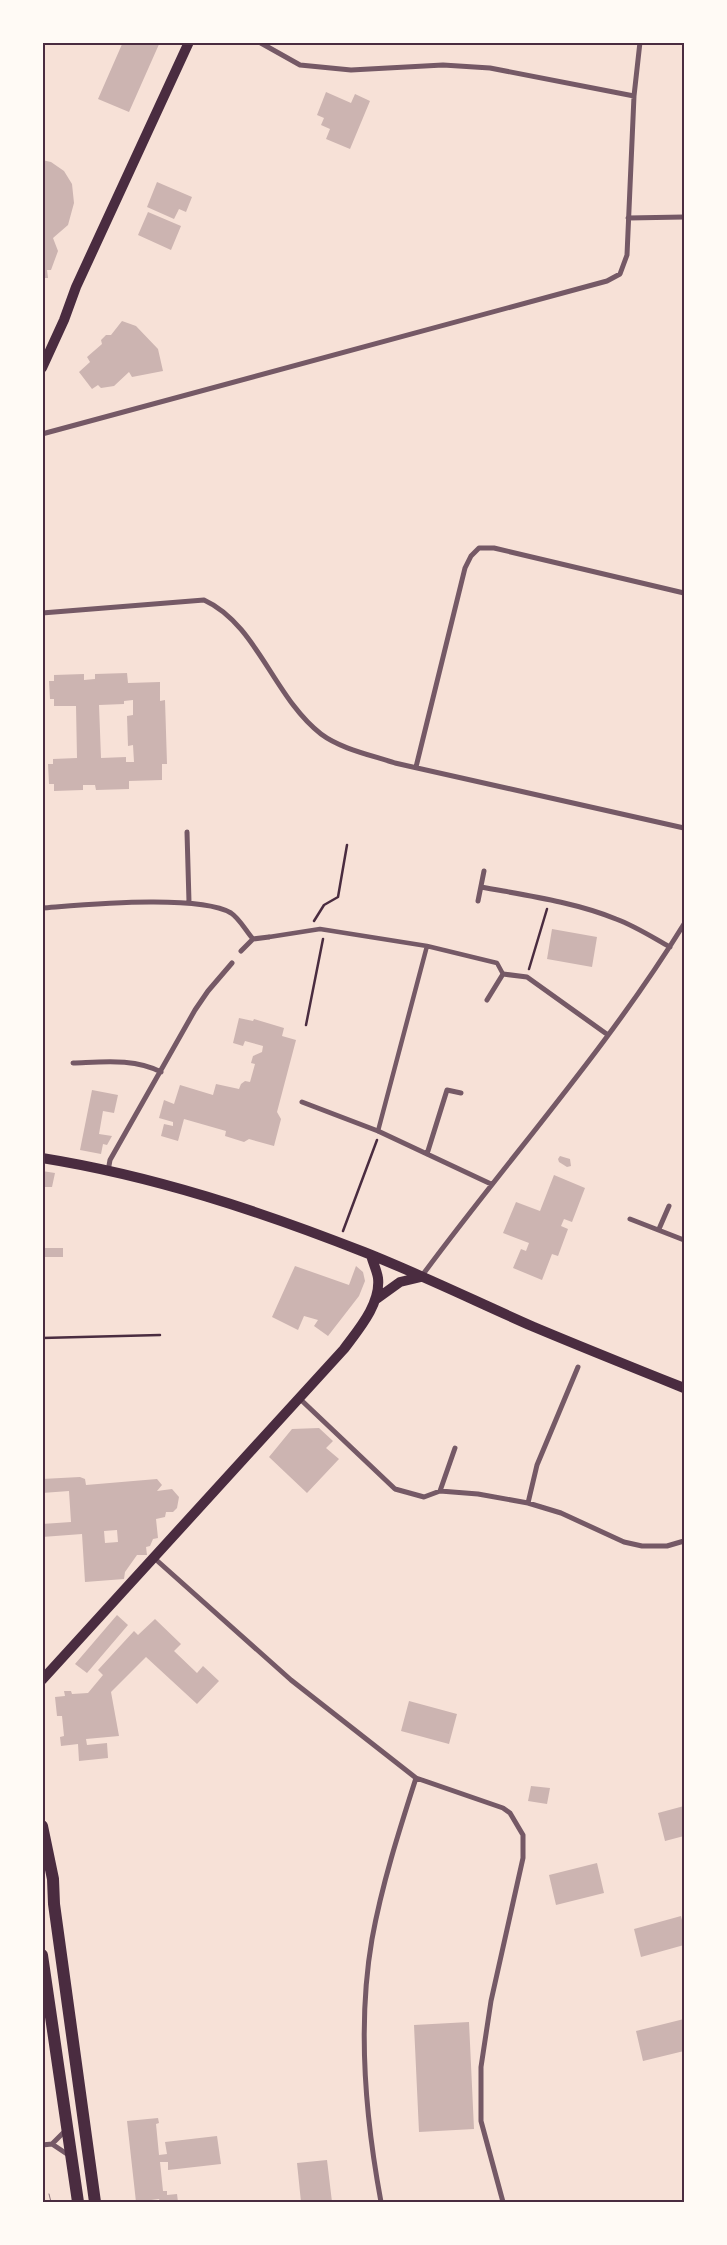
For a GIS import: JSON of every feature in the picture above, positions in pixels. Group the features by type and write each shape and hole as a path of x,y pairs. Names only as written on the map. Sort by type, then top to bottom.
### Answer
{"highway":[{"path":"42,1826 53,1879 54,1904 95,2202"},
{"path":"42,1954 78,2202"}],"main road":[{"path":"42,368 64,320 76,287 189,42"},
{"path":"42,1158 155,1180 241,1207 371,1255 536,1328 684,1388"},
{"path":"42,1680 153,1556 344,1349 362,1325 375,1300 378,1280 371,1255"},
{"path":"375,1300 400,1282 421,1277"}],"street":[{"path":"259,42 300,65 351,70 443,65 490,68 634,96"},
{"path":"42,434 607,281 620,274 625,263 634,96 640,42"},
{"path":"628,218 684,217"},
{"path":"416,767 465,568 471,556 479,548 494,548 684,593"},
{"path":"42,613 204,600 220,607 231,619 252,644 299,714 322,735 350,748 416,767 684,828"},
{"path":"187,832 189,902"},
{"path":"478,901 484,871"},
{"path":"481,887 549,900 613,918 641,930 670,947"},
{"path":"42,908 189,902 215,906 233,914 253,939"},
{"path":"421,1277 608,1035 684,924"},
{"path":"241,951 253,939 311,930 325,930 427,946 497,964 503,974"},
{"path":"378,1131 427,946"},
{"path":"108,1171 110,1160 208,991 232,963"},
{"path":"503,974 527,977 608,1035"},
{"path":"488,1000 503,974"},
{"path":"72,1062 135,1062 146,1064 161,1072"},
{"path":"427,1154 447,1090 462,1092"},
{"path":"302,1102 378,1131 491,1184"},
{"path":"659,1229 669,1206"},
{"path":"630,1219 684,1240"},
{"path":"528,1503 537,1465 578,1367"},
{"path":"299,1398 395,1489 424,1497 440,1491 478,1494 528,1503 561,1513 624,1542 667,1546 684,1541"},
{"path":"440,1491 455,1448"},
{"path":"153,1556 291,1680 416,1778 503,1808 516,1821 523,1835 523,1858 491,2001 481,2067 481,2121 503,2202"},
{"path":"382,2202 374,2166 365,2085 364,2028 366,2001 372,1939 392,1857 416,1778"},
{"path":"52,2144 68,2128"},
{"path":"42,2145 52,2144 72,2157"}],"path":[{"path":"311,930 315,918 324,905 338,897 347,844"},
{"path":"527,977 549,900"},
{"path":"306,1026 325,930"},
{"path":"339,1243 377,1142 378,1131"},
{"path":"42,1338 160,1335"}],"building":[{"path":"123,42 160,42 129,112 98,99"},
{"path":"326,92 351,103 355,94 370,101 350,149 326,139 330,129 321,125 324,118 317,115"},
{"path":"42,160 51,162 64,171 72,184 74,203 68,225 53,238 58,251 51,270 47,270 48,278 42,278"},
{"path":"157,182 192,197 186,212 179,209 174,219 147,207"},
{"path":"148,212 181,226 171,250 138,235"},
{"path":"122,321 136,326 158,349 163,371 132,377 129,372 114,386 101,388 98,385 92,389 79,372 90,362 87,357 102,344 101,340 106,335 111,335"},
{"path":"127,673 128,683 160,682 160,701 165,700 167,764 162,764 162,780 129,781 129,789 96,790 95,785 83,785 83,790 54,791 54,784 49,784 48,764 53,764 53,759 77,758 76,706 54,706 54,699 50,699 49,681 54,681 54,675 84,674 84,680 95,679 95,674","holes":["133,700 133,715 127,716 128,746 133,745 134,762 126,762 126,757 101,758 99,705 124,704 124,701"]},
{"path":"552,929 597,937 592,967 547,959"},
{"path":"239,1018 253,1021 254,1019 284,1028 282,1036 296,1040 277,1112 281,1119 274,1146 249,1139 244,1142 225,1136 226,1131 184,1119 178,1141 161,1136 164,1124 173,1126 173,1122 159,1118 164,1100 174,1104 180,1085 213,1095 216,1084 239,1089 245,1081 250,1082 255,1064 251,1063 253,1056 262,1052 263,1046 245,1041 243,1046 233,1043"},
{"path":"92,1090 118,1095 114,1113 103,1111 99,1134 112,1136 107,1145 103,1144 101,1154 80,1150"},
{"path":"560,1156 570,1159 571,1166 567,1167 559,1162"},
{"path":"42,1171 55,1173 52,1187 44,1187 44,1197 42,1197"},
{"path":"554,1175 585,1188 572,1222 564,1219 561,1226 568,1229 558,1256 552,1254 542,1280 513,1268 521,1249 526,1251 529,1243 503,1233 516,1202 540,1211"},
{"path":"42,1223 44,1223 45,1238 42,1238"},
{"path":"42,1248 63,1248 63,1257 42,1257"},
{"path":"295,1266 349,1285 356,1266 363,1272 365,1281 359,1296 328,1336 314,1326 318,1320 304,1316 298,1330 272,1317"},
{"path":"319,1428 333,1441 326,1448 339,1459 307,1493 269,1457 292,1429"},
{"path":"80,1477 85,1479 86,1485 157,1479 162,1485 157,1491 172,1489 179,1497 177,1508 173,1512 166,1512 165,1517 156,1519 158,1538 153,1539 150,1546 146,1547 147,1555 137,1555 125,1572 124,1579 85,1582 82,1534 42,1537 42,1524 71,1522 69,1491 42,1493 42,1479","holes":["117,1530 118,1542 105,1543 104,1531"]},
{"path":"117,1615 128,1625 87,1673 75,1664"},
{"path":"155,1619 181,1644 174,1651 197,1673 203,1666 219,1681 197,1704 146,1657 111,1692 119,1736 86,1739 87,1745 107,1743 108,1758 79,1761 78,1744 61,1746 60,1737 64,1736 62,1716 57,1716 55,1697 65,1696 64,1691 71,1691 72,1694 88,1693 103,1675 98,1670 134,1631 138,1635"},
{"path":"409,1701 457,1714 449,1744 401,1731"},
{"path":"531,1786 550,1788 547,1804 528,1801"},
{"path":"684,1806 684,1836 665,1841 658,1813"},
{"path":"597,1863 604,1893 556,1905 549,1875"},
{"path":"681,1916 684,1928 684,1945 641,1957 634,1929"},
{"path":"684,2019 684,2051 643,2061 636,2031"},
{"path":"469,2022 474,2129 419,2132 414,2025"},
{"path":"158,2118 159,2123 156,2124 159,2155 167,2154 165,2142 217,2136 221,2164 168,2170 168,2162 160,2162 163,2191 167,2191 167,2195 177,2194 178,2202 160,2202 159,2199 136,2202 127,2121"},
{"path":"327,2160 332,2202 301,2202 297,2163"}],"tram line":[{"path":"49,2194 51,2202"}]}
